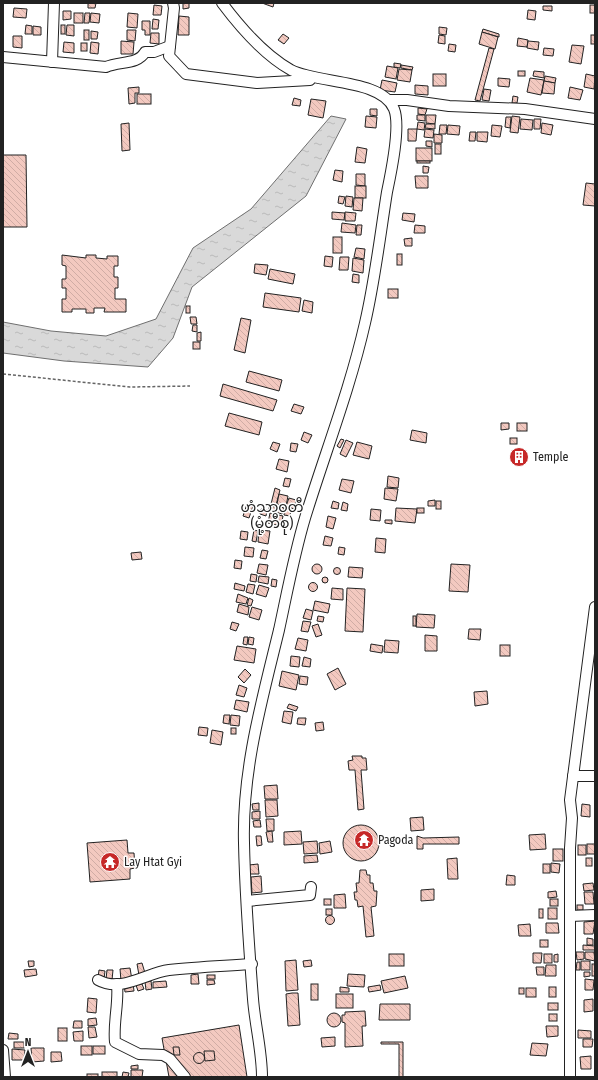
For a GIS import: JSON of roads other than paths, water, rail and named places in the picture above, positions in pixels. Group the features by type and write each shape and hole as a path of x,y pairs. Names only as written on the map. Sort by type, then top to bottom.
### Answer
{"street":[{"path":"52,62 54,3"},
{"path":"172,3 174,8 169,56 186,74 257,83 318,79"},
{"path":"222,3 246,32 275,59 294,71 318,79 374,90 389,100 396,115 394,152 377,261 365,322 354,366 304,523 252,743 244,805 244,843 254,1001 262,1077"},
{"path":"3,57 106,67 115,63 133,62 143,56 145,52 154,52 170,46"},
{"path":"389,100 407,100 450,106 525,109 595,119"},
{"path":"570,1077 570,916 572,818 570,800 595,607"},
{"path":"573,776 595,776"},
{"path":"247,900 310,895 311,887"},
{"path":"570,916 595,915"},
{"path":"98,980 117,984 167,970 252,964"},
{"path":"117,984 118,996 114,1021 115,1042 139,1054 163,1054 185,1077"},
{"path":"3,1050 5,1077"}],"water":[{"path":"331,116 346,119 306,196 192,287 173,338 148,367 64,361 3,353 3,322 51,331 106,336 156,319 193,248 251,209"}],"place":[{"name":"Temple","path":"519,457"},
{"name":"Pagoda","path":"364,840"},
{"name":"Lay Htat Gyi","path":"110,862"}],"district":[{"name":"ဟံသာဝတီ (မုံ့တီစု)","path":"272,516"}]}
